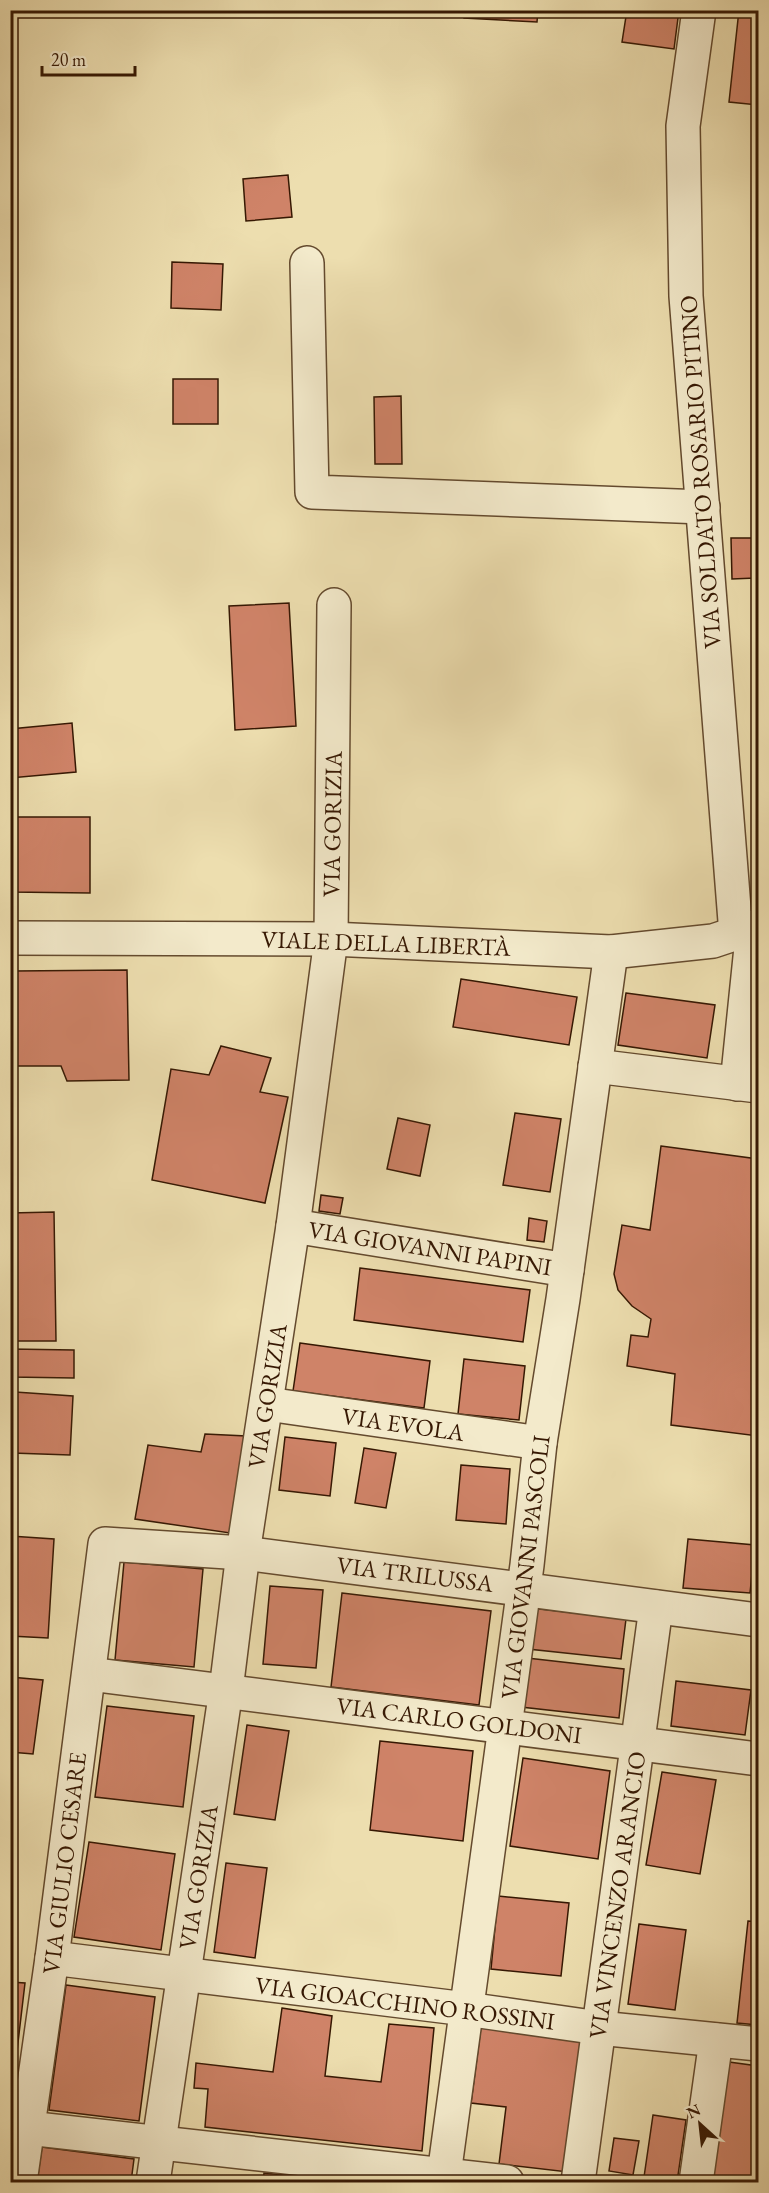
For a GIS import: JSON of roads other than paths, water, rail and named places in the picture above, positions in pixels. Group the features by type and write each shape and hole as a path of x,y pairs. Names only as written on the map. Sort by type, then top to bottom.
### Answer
{"street":[{"name":"VIA SOLDATO ROSARIO PITINO","path":"699,10 683,126 686,296 703,507 749,930"},
{"path":"307,263 312,492 703,507"},
{"name":"VIA GORIZIA","path":"153,2182 226,1690 243,1553 267,1404 331,939 334,605"},
{"path":"595,1066 748,1085 749,930"},
{"name":"VIALE DELLA LIBERTÀ","path":"10,938 331,939 611,952 713,941 749,930"},
{"name":"VIA GIOVANNI PASCOLI","path":"443,2179 524,1588 540,1443 567,1270 611,952"},
{"name":"VIA GIOVANNI PAPINI","path":"292,1226 567,1270"},
{"name":"VIA EVOLA","path":"267,1404 540,1443"},
{"name":"VIA TRILUSSA","path":"105,1544 243,1553 759,1620"},
{"name":"VIA GIULIO CESARE","path":"20,2182 19,2126 52,1958 105,1544"},
{"name":"VIA VINCENZO ARANCIO","path":"578,2182 656,1607"},
{"name":"VIA CARLO GOLDONI","path":"89,1674 759,1759"},
{"name":"VIA GIOACCHINO ROSSINI","path":"52,1958 466,2009 599,2028 759,2044"},
{"path":"696,2182 716,2040"},
{"path":"19,2126 443,2179 507,2182"}]}
